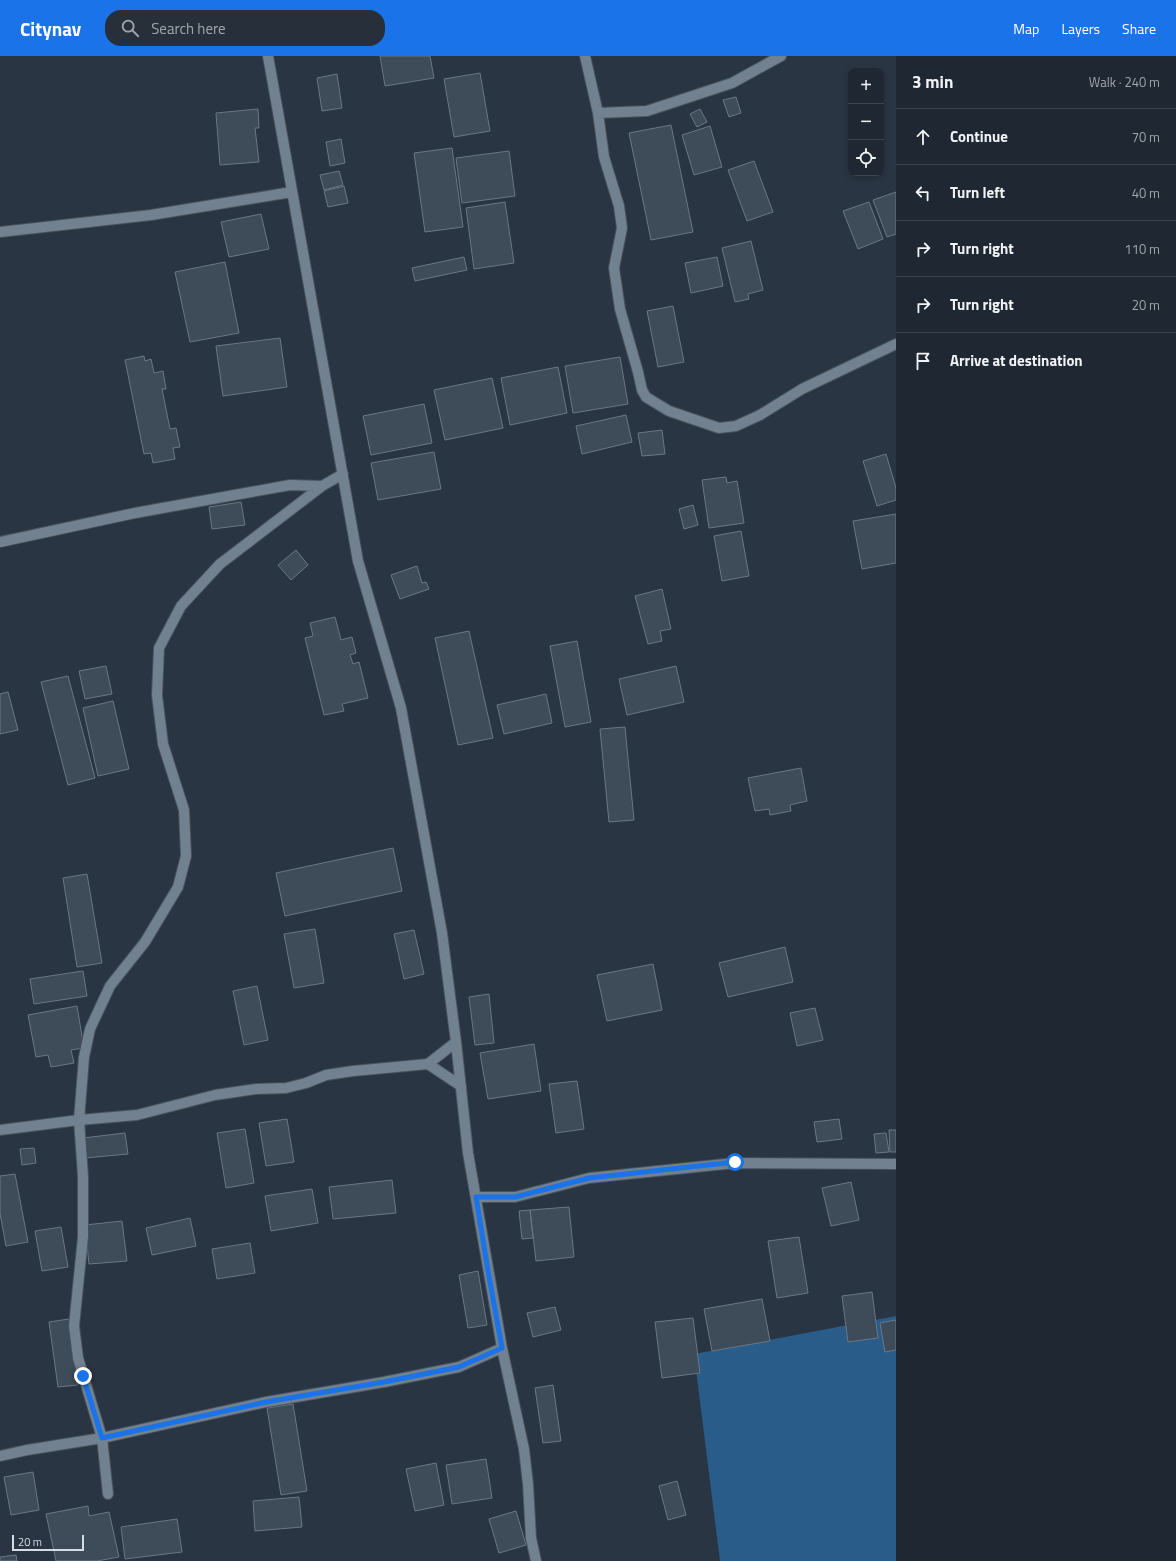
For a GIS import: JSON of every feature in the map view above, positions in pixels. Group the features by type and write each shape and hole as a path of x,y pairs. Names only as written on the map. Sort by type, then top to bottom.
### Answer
{"street":[{"path":"268,56 358,561 401,708 442,933 468,1153 502,1348 524,1449 528,1484 531,1538 536,1561"},
{"path":"585,56 598,113 604,157 620,213 622,228 614,268 620,309 642,390 646,397 668,411 719,428 736,426 760,415 802,389 896,344"},
{"path":"598,113 647,111 732,83 781,56"},
{"path":"0,232 151,215 292,192"},
{"path":"108,1494 102,1438 78,1358 74,1326 83,1237 83,1176 79,1120 84,1057 90,1029 110,986 145,942 178,887 186,856 184,810 163,744 157,694 159,648 181,606 220,564 322,486 343,474"},
{"path":"0,542 135,513 290,485 322,486"},
{"path":"0,1130 79,1120 137,1115 215,1095 256,1089 286,1088 306,1083 326,1075 428,1064 456,1042"},
{"path":"428,1064 461,1086"},
{"path":"476,1197 515,1197 589,1178 735,1162 896,1164"},
{"path":"0,1456 27,1450 102,1438 266,1402 384,1382 459,1367 502,1348"}],"shaded area":[{"path":"896,1316 896,1561 720,1561 694,1354"}],"building":[{"path":"380,56 430,56 434,78 385,86"},
{"path":"480,73 490,131 454,137 444,79"},
{"path":"337,74 342,108 322,111 317,78"},
{"path":"736,97 741,113 729,117 723,100"},
{"path":"258,109 259,128 255,128 259,162 220,165 216,113"},
{"path":"700,109 707,122 697,127 690,114"},
{"path":"671,125 693,232 651,240 629,133"},
{"path":"710,126 722,167 694,175 682,135"},
{"path":"341,139 345,163 330,166 326,142"},
{"path":"452,148 463,227 425,232 414,153"},
{"path":"509,151 515,196 462,203 456,158"},
{"path":"754,161 773,212 747,221 728,170"},
{"path":"339,171 343,185 324,190 320,175"},
{"path":"344,186 348,203 328,207 324,191"},
{"path":"896,192 896,234 887,237 873,200"},
{"path":"505,202 514,263 474,269 466,208"},
{"path":"869,202 883,239 858,249 843,211"},
{"path":"261,214 269,249 229,257 221,222"},
{"path":"751,241 763,290 748,294 749,299 735,302 722,248"},
{"path":"464,257 467,270 415,281 412,268"},
{"path":"717,257 723,286 691,293 685,263"},
{"path":"225,262 239,333 190,342 175,272"},
{"path":"673,306 684,362 658,367 647,311"},
{"path":"280,338 287,387 223,396 216,346"},
{"path":"144,356 145,361 151,359 154,373 163,371 166,389 162,389 170,429 176,428 180,447 173,448 175,459 153,463 151,453 144,454 125,360"},
{"path":"620,357 628,404 573,413 565,366"},
{"path":"558,367 567,413 510,425 501,378"},
{"path":"492,378 503,428 445,440 434,390"},
{"path":"424,404 432,443 371,455 363,416"},
{"path":"626,415 632,442 582,454 576,426"},
{"path":"662,430 665,454 642,456 638,433"},
{"path":"434,452 441,489 378,500 371,463"},
{"path":"886,454 896,488 896,500 877,506 863,461"},
{"path":"726,477 727,483 737,481 744,523 709,528 702,480"},
{"path":"241,502 245,525 212,529 209,507"},
{"path":"693,505 698,525 684,529 679,509"},
{"path":"896,514 896,563 862,569 853,521"},
{"path":"741,531 749,576 722,581 714,536"},
{"path":"296,550 308,565 291,580 278,565"},
{"path":"417,566 422,583 426,582 429,589 400,599 391,575"},
{"path":"662,589 671,629 660,631 662,641 648,644 635,596"},
{"path":"335,617 341,640 352,637 356,653 350,655 353,664 359,662 368,698 342,704 344,711 324,715 305,638 313,636 310,623"},
{"path":"469,631 493,738 458,745 435,638"},
{"path":"577,641 591,722 565,727 550,646"},
{"path":"106,666 112,694 85,699 79,671"},
{"path":"676,666 684,702 627,715 619,679"},
{"path":"68,676 95,778 68,785 41,682"},
{"path":"8,692 18,730 0,734 0,694"},
{"path":"546,694 552,723 504,734 497,705"},
{"path":"113,701 129,769 98,776 83,708"},
{"path":"625,727 634,820 609,822 600,729"},
{"path":"801,768 807,801 790,805 791,811 770,815 769,809 755,811 748,778"},
{"path":"393,848 402,891 285,916 276,873"},
{"path":"87,874 102,963 77,967 63,878"},
{"path":"315,929 324,983 294,988 284,934"},
{"path":"414,930 424,974 404,979 394,934"},
{"path":"785,947 793,982 728,997 719,963"},
{"path":"653,964 662,1010 607,1021 597,975"},
{"path":"83,971 87,996 34,1004 30,979"},
{"path":"257,986 268,1040 244,1045 233,991"},
{"path":"489,994 494,1043 475,1045 469,997"},
{"path":"77,1006 84,1048 71,1050 74,1063 51,1067 48,1055 36,1057 28,1015"},
{"path":"815,1008 823,1040 797,1046 790,1013"},
{"path":"534,1044 541,1091 488,1099 480,1053"},
{"path":"577,1081 584,1129 556,1133 549,1084"},
{"path":"287,1119 294,1162 266,1166 259,1123"},
{"path":"839,1119 842,1139 817,1142 814,1122"},
{"path":"245,1129 254,1183 226,1188 217,1133"},
{"path":"889,1130 896,1130 896,1152 890,1152"},
{"path":"125,1133 128,1154 85,1158 83,1138"},
{"path":"886,1133 889,1152 876,1153 874,1134"},
{"path":"34,1148 36,1163 22,1165 20,1149"},
{"path":"15,1174 28,1242 6,1246 0,1213 0,1176"},
{"path":"392,1180 396,1213 333,1219 329,1187"},
{"path":"851,1182 859,1220 831,1226 822,1188"},
{"path":"312,1189 318,1223 271,1231 265,1196"},
{"path":"569,1207 574,1257 536,1261 530,1210"},
{"path":"530,1210 533,1238 522,1239 519,1211"},
{"path":"190,1218 196,1246 152,1255 146,1228"},
{"path":"122,1221 127,1261 89,1264 85,1225"},
{"path":"61,1227 68,1267 42,1271 35,1231"},
{"path":"799,1237 808,1293 777,1298 768,1241"},
{"path":"250,1243 255,1273 217,1279 212,1249"},
{"path":"478,1271 487,1325 468,1328 459,1275"},
{"path":"872,1292 878,1338 848,1342 842,1296"},
{"path":"762,1299 770,1341 712,1351 704,1309"},
{"path":"555,1307 561,1330 533,1337 527,1313"},
{"path":"693,1318 700,1373 662,1378 655,1322"},
{"path":"69,1319 78,1385 58,1387 49,1322"},
{"path":"896,1320 896,1350 885,1352 880,1323"},
{"path":"553,1385 561,1441 543,1443 535,1388"},
{"path":"293,1404 307,1491 281,1495 267,1408"},
{"path":"486,1459 492,1498 452,1504 446,1465"},
{"path":"436,1463 444,1505 415,1511 406,1469"},
{"path":"33,1472 39,1510 11,1515 4,1477"},
{"path":"677,1481 686,1515 668,1520 659,1486"},
{"path":"299,1497 302,1527 255,1531 253,1501"},
{"path":"88,1506 89,1516 109,1512 119,1557 97,1561 56,1561 46,1514"},
{"path":"516,1511 526,1545 499,1553 489,1519"},
{"path":"177,1519 182,1552 125,1559 121,1527"},
{"path":"16,1555 17,1561 0,1561 0,1557"}],"route":[{"path":"83,1376 102,1438 266,1402 384,1382 459,1367 502,1348 476,1197 515,1197 589,1178 735,1162"}]}
